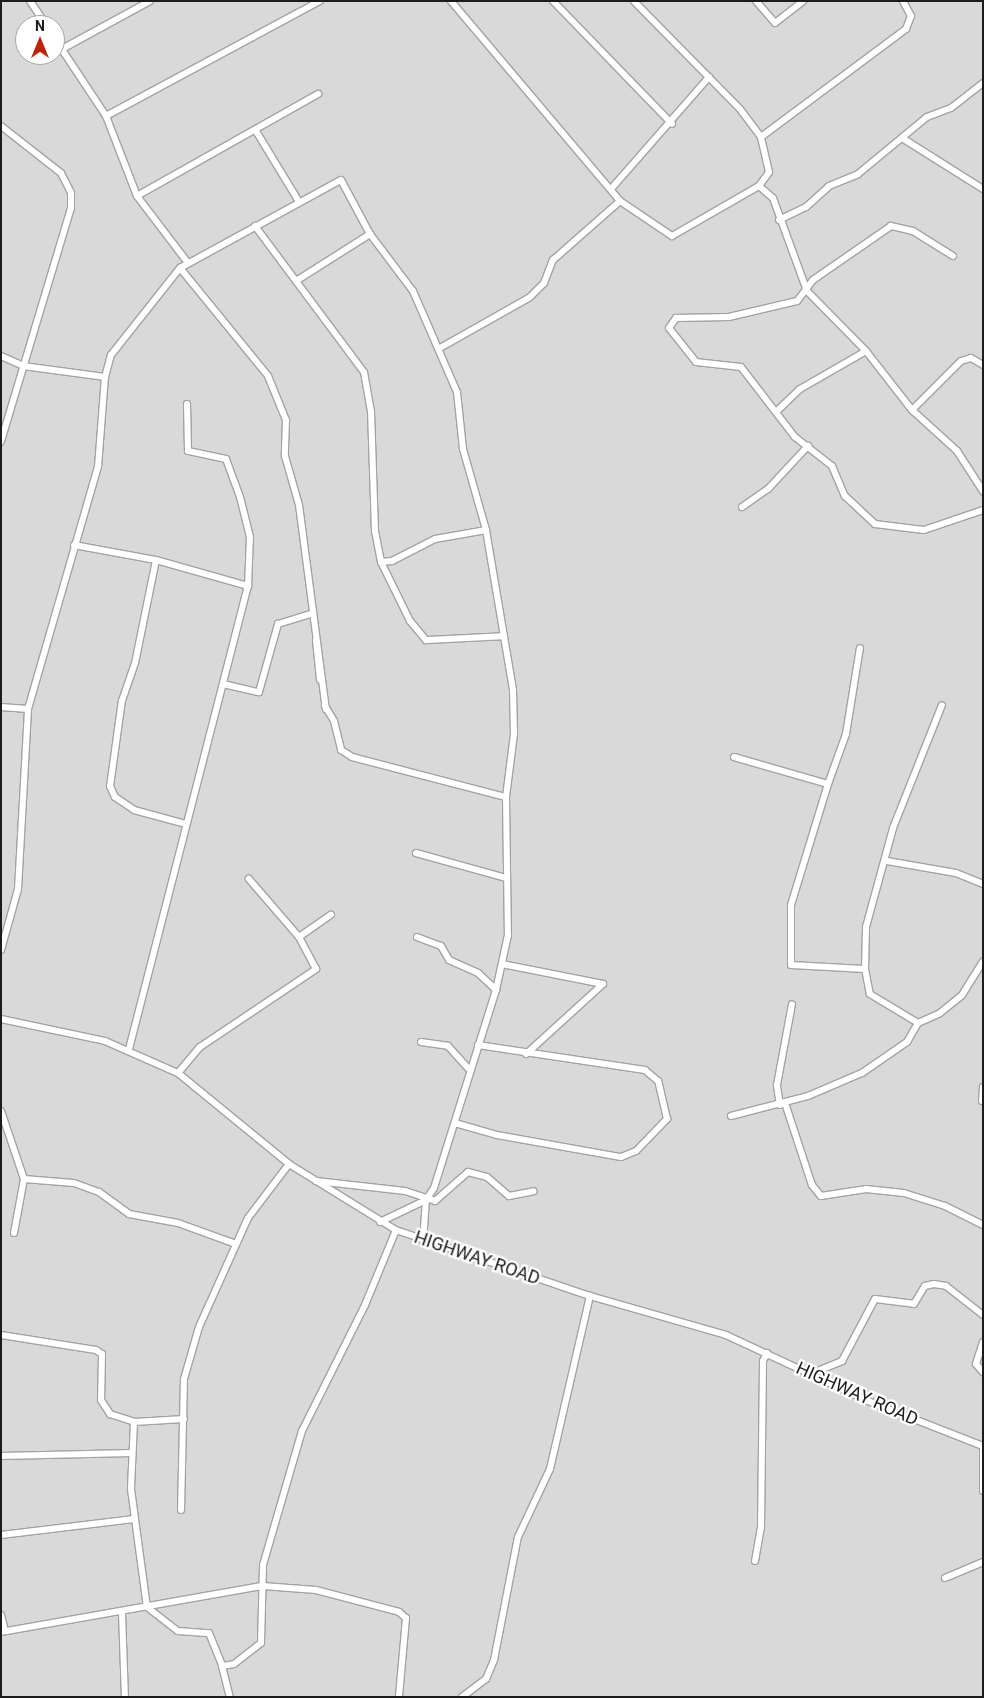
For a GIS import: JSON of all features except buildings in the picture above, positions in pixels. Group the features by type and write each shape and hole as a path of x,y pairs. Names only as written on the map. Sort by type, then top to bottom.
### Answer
{"street":[{"path":"30,1 39,15"},
{"path":"65,46 150,1"},
{"path":"106,116 320,1"},
{"path":"451,1 620,201 672,236 759,186 769,172 761,137 709,77 634,1"},
{"path":"553,1 672,124"},
{"path":"756,1 775,23 803,1"},
{"path":"761,137 906,29 911,16 903,1"},
{"path":"65,53 106,116 137,196 188,263"},
{"path":"610,189 672,124 709,77"},
{"path":"779,220 806,207 830,186 858,174 902,138 983,83"},
{"path":"137,196 256,131 318,94"},
{"path":"1,126 50,161 70,193 69,228 23,366 1,442"},
{"path":"256,131 298,200"},
{"path":"902,138 983,189"},
{"path":"1,950 18,889 28,709 74,544 98,467 105,377 111,354 180,268 298,200 341,180 370,234 413,290 440,348 456,392 463,449 486,530 504,636 514,734 506,797 508,935 496,990 478,1045 468,1068 455,1123 426,1200 423,1241"},
{"path":"759,186 773,198 779,220 807,291 866,351 912,410 957,451 983,492"},
{"path":"440,348 530,297 544,283 553,260 620,201"},
{"path":"255,226 364,372 371,411 375,531 382,562 410,621 426,640 504,636"},
{"path":"953,256 913,231 891,226 814,280 797,301 778,308 671,321 672,335 696,362 741,367 776,412 808,446 832,466 845,496 874,524 924,530 983,510"},
{"path":"296,281 370,234"},
{"path":"180,268 268,376 286,420 285,456 298,505 326,709 341,750 352,756 506,797"},
{"path":"776,412 800,389 866,351"},
{"path":"1,356 23,366 105,377"},
{"path":"912,410 961,361 971,358 983,365"},
{"path":"129,1049 248,586 250,537 240,497 226,459 188,451 187,404"},
{"path":"742,507 768,489 808,446"},
{"path":"382,562 392,561 436,539 486,530"},
{"path":"74,544 156,560 248,586"},
{"path":"156,560 135,663 122,700 110,786 115,797 134,810 186,824"},
{"path":"223,684 259,692 278,624 313,610 326,709"},
{"path":"860,648 846,734 828,784 791,905 791,965 865,968"},
{"path":"918,1023 870,994 865,968 866,927 886,861 893,828 942,705"},
{"path":"1,707 28,709"},
{"path":"734,757 828,784"},
{"path":"416,853 506,878"},
{"path":"886,861 956,873 983,884"},
{"path":"178,1072 200,1047 315,972 316,966 299,937 249,879"},
{"path":"299,937 331,914"},
{"path":"417,936 441,946 449,960 478,973 496,990"},
{"path":"502,964 603,984 526,1054"},
{"path":"731,1116 783,1104 862,1073 907,1042 918,1023 940,1013 962,995 982,967"},
{"path":"792,1004 777,1085 812,1185 821,1196 873,1189 904,1193 945,1206 983,1225"},
{"name":"HIGHWAY ROAD","path":"1,1019 129,1049 178,1072 289,1164 380,1222 396,1230 423,1241 590,1296 726,1335 810,1374 982,1445"},
{"path":"421,1042 448,1046 468,1068"},
{"path":"455,1123 618,1157 636,1151 666,1123 654,1074 478,1045"},
{"path":"982,1101 983,1087"},
{"path":"1,1111 24,1179 14,1233"},
{"path":"181,1510 184,1379 199,1327 248,1218 289,1164"},
{"path":"380,1222 426,1200 444,1198 468,1172 487,1177 508,1196 534,1191"},
{"path":"24,1179 74,1183 100,1192 129,1214 178,1224 236,1244"},
{"path":"314,1181 405,1191 426,1200"},
{"path":"222,1666 234,1664 261,1643 262,1586 269,1544 302,1431 365,1305 396,1230"},
{"path":"810,1374 842,1361 875,1299 914,1304 925,1286 934,1284 946,1286 983,1315"},
{"path":"462,1697 486,1679 494,1660 518,1537 550,1469 590,1296"},
{"path":"1,1334 96,1350 102,1354 103,1408 134,1422 184,1419"},
{"path":"983,1342 976,1364 983,1372"},
{"path":"755,1561 761,1528 763,1361 767,1353"},
{"path":"134,1422 132,1453 134,1520 147,1607 178,1631 209,1633 222,1666 230,1697"},
{"path":"982,1445 983,1491"},
{"path":"1,1456 132,1453"},
{"path":"1,1535 134,1520"},
{"path":"945,1578 983,1562"},
{"path":"1,1615 3,1632 262,1586 316,1590 399,1612 406,1618 407,1627 399,1697"},
{"path":"122,1612 125,1697"}],"shaded area":[{"path":"1,1 983,1 983,1697 1,1697"}]}
